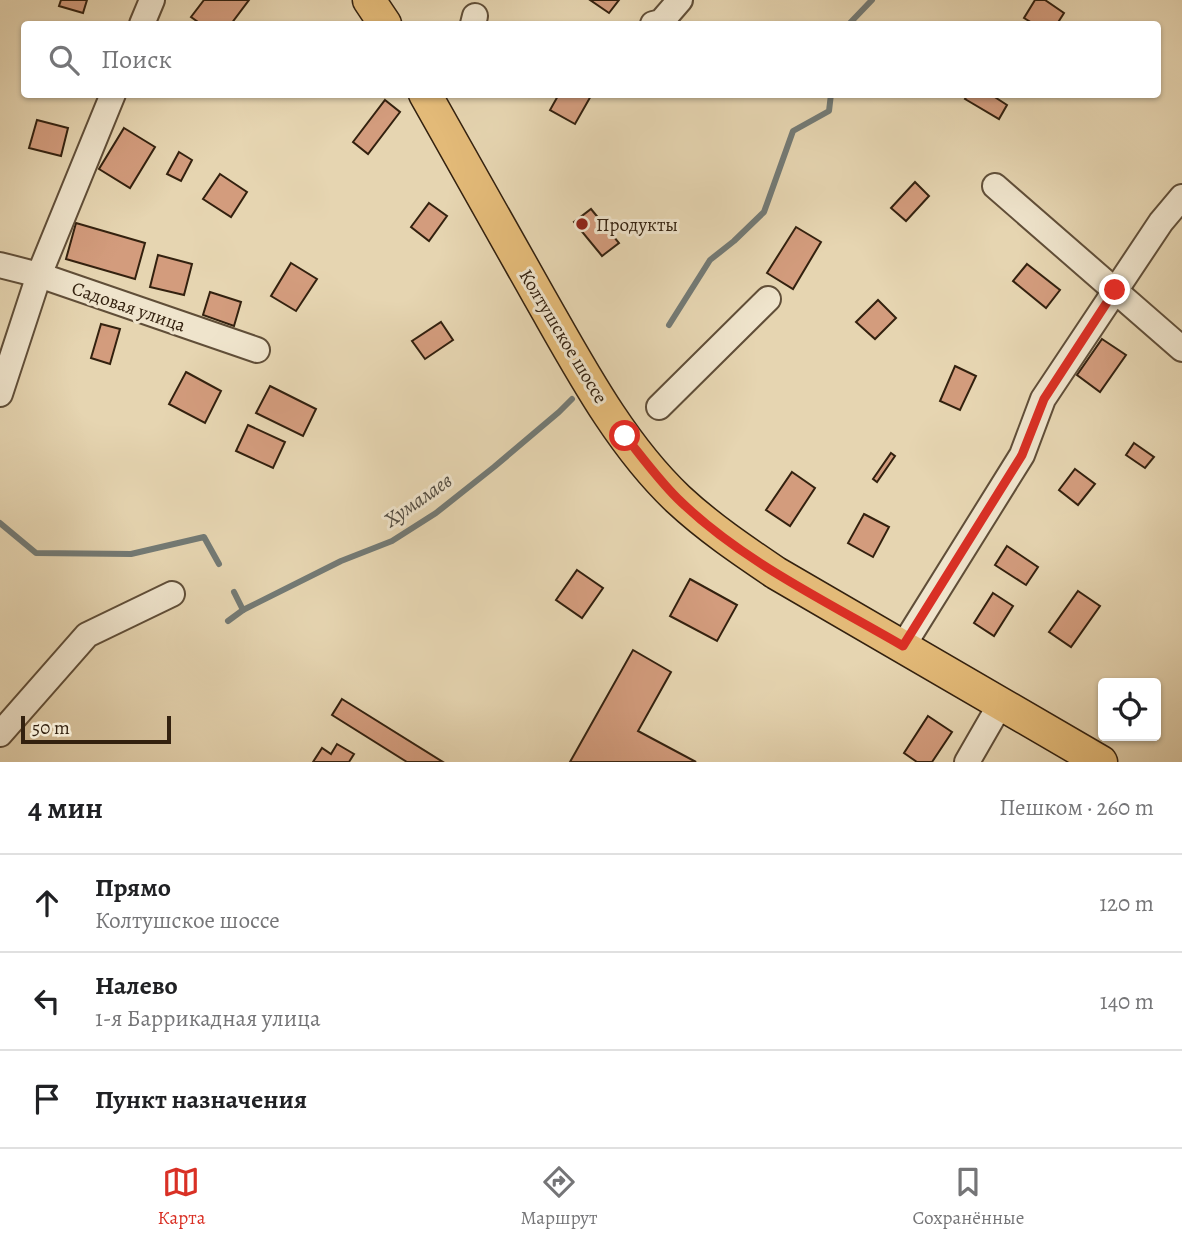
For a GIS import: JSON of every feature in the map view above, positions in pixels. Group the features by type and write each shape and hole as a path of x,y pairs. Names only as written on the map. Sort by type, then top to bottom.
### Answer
{"main road":[{"path":"369,0 383,21"},
{"name":"Колтушское шоссе","path":"427,98 584,375 655,474 678,499 736,546 776,573 1101,762"}],"street":[{"path":"143,21 152,0"},
{"path":"662,21 680,0"},
{"path":"0,394 39,275 111,98"},
{"path":"995,186 1182,349"},
{"path":"903,646 1022,455 1044,399 1161,222 1182,197"},
{"name":"Садовая улица","path":"0,265 39,275 257,350"},
{"path":"659,407 768,299"},
{"path":"0,734 87,635 173,594"},
{"path":"967,762 1001,703"}],"building":[{"path":"61,0 87,0 83,13 59,6"},
{"path":"204,0 249,0 233,21 197,21 191,17"},
{"path":"590,0 619,0 609,13"},
{"path":"1035,0 1045,0 1064,13 1059,21 1029,21 1024,18"},
{"path":"557,98 590,98 575,124 550,110"},
{"path":"996,98 1007,105 999,119 965,99"},
{"path":"385,100 400,112 368,154 353,142"},
{"path":"37,120 68,128 61,156 29,148"},
{"path":"124,128 155,147 130,188 99,169"},
{"path":"179,152 192,160 181,181 167,174"},
{"path":"220,174 247,192 231,217 203,199"},
{"path":"915,182 929,196 906,221 891,208"},
{"path":"429,203 447,216 429,241 411,227"},
{"path":"591,209 619,243 602,256 574,222"},
{"path":"76,223 145,243 135,279 66,259"},
{"path":"796,227 821,242 793,289 767,273"},
{"path":"158,255 192,264 184,295 150,287"},
{"path":"291,263 317,279 296,311 271,296"},
{"path":"1027,264 1060,290 1046,308 1013,281"},
{"path":"210,292 241,302 234,326 203,315"},
{"path":"878,300 896,318 875,339 856,322"},
{"path":"441,322 453,340 425,359 412,341"},
{"path":"101,324 120,329 110,364 91,358"},
{"path":"1102,339 1126,355 1100,392 1077,375"},
{"path":"955,366 976,376 960,410 940,401"},
{"path":"186,372 221,391 205,423 169,404"},
{"path":"270,386 316,409 303,436 256,413"},
{"path":"248,425 285,442 273,468 236,451"},
{"path":"1134,443 1154,457 1145,468 1126,455"},
{"path":"891,453 895,456 877,482 873,479"},
{"path":"1075,469 1095,484 1078,505 1059,490"},
{"path":"792,472 815,488 790,526 766,510"},
{"path":"864,514 889,527 873,557 848,543"},
{"path":"1007,546 1038,567 1026,585 995,565"},
{"path":"577,570 603,588 582,618 556,600"},
{"path":"690,579 737,605 717,641 670,616"},
{"path":"1078,591 1100,606 1071,647 1049,632"},
{"path":"993,593 1013,606 994,636 974,623"},
{"path":"633,650 671,672 638,731 696,762 570,762"},
{"path":"342,699 443,762 407,762 332,715"},
{"path":"928,716 952,732 932,762 917,762 904,753"},
{"path":"337,744 354,754 349,762 313,762 322,748 331,754"}],"waterway":[{"name":"Хумалаев","path":"852,21 872,0"},
{"name":"Хумалаев","path":"669,325 710,260 764,212 793,131 829,111 831,98"},
{"name":"Хумалаев","path":"228,621 243,610 341,561 392,541 436,513 572,399"},
{"path":"0,523 36,553 131,554 204,537 219,564"},
{"path":"234,592 243,610"}],"place":[{"name":"Продукты","path":"582,224"}],"route":[{"path":"625,436 678,499 736,546 776,573 903,646 1022,455 1044,399 1115,290"}]}
